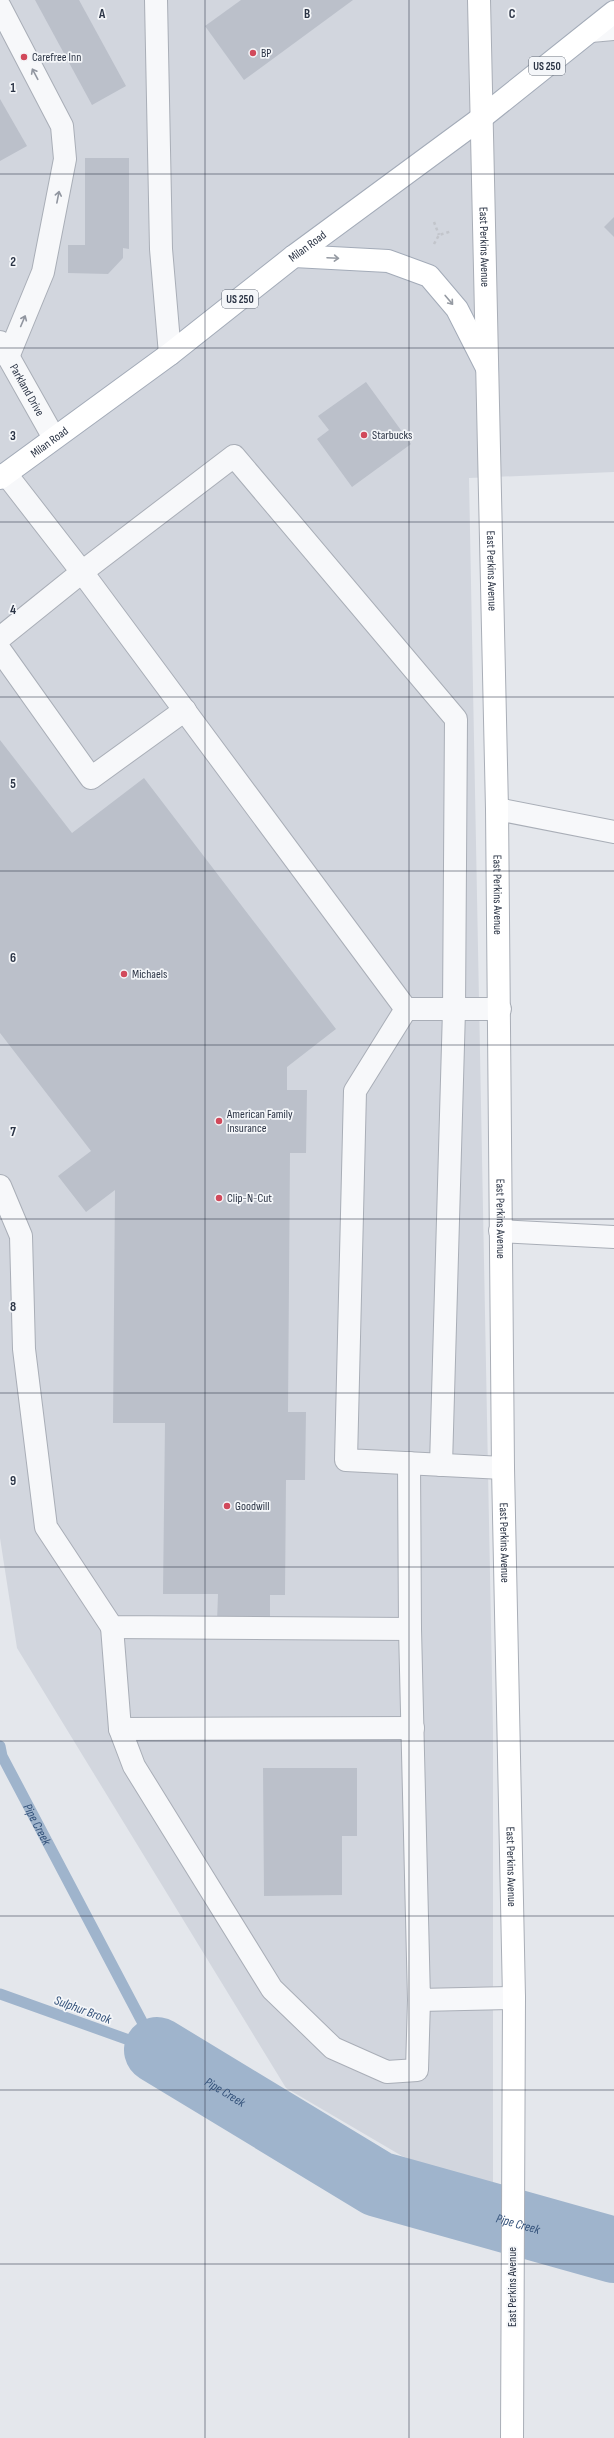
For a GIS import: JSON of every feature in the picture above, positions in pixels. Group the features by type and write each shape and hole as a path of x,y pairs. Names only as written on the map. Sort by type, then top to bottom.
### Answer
{"main road":[{"name":"East Perkins Avenue","path":"479,0 480,119 497,809 503,1468 514,1998 512,2438"},
{"name":"Milan Road","path":"3,476 170,354 294,256 480,119 614,12"},
{"path":"294,256 388,261 429,276 457,310 487,368"}],"street":[{"path":"156,0 161,249 170,354"},
{"path":"0,7 62,126 65,159 43,272 4,349"},
{"path":"590,31 614,29"},
{"name":"Parkland Drive","path":"4,349 54,438"},
{"path":"0,638 82,572 234,456 456,719 454,1010 441,1465"},
{"path":"3,476 82,572 406,1009"},
{"path":"0,650 91,778 185,710"},
{"path":"497,809 614,832"},
{"path":"406,1009 500,1009"},
{"path":"406,1009 355,1091 346,1460 503,1468"},
{"path":"0,1186 21,1236 24,1349 46,1527 112,1626 120,1728 134,1766 272,1989 333,2048 387,2072 417,2070 419,2000 410,1629 409,1463"},
{"path":"500,1231 614,1238"},
{"path":"112,1626 410,1629"},
{"path":"120,1728 413,1728"},
{"path":"419,2000 514,1998"}],"path":[{"path":"432,249 439,235 434,222"},
{"path":"439,235 452,232"}],"shaded area":[{"path":"0,0 614,0 614,472 469,478 493,1731 493,2192 402,2156 286,2088 17,1648 0,1538"}],"building":[{"path":"35,0 79,0 126,86 92,105"},
{"name":"BP","path":"241,0 353,0 244,80 205,26"},
{"path":"0,99 27,146 0,161"},
{"path":"85,158 129,158 129,249 123,248 123,258 108,274 68,273 68,245 85,245"},
{"path":"614,217 614,237 604,227"},
{"name":"Starbucks","path":"366,382 411,444 352,487 317,439 329,430 318,416"},
{"path":"0,740 72,833 144,778 336,1029 287,1067 287,1090 307,1090 306,1153 290,1153 288,1412 306,1412 305,1480 286,1480 285,1595 270,1595 270,1623 217,1622 218,1594 163,1594 165,1423 113,1423 115,1190 86,1212 58,1176 91,1151 0,1033"},
{"path":"263,1768 357,1768 357,1836 342,1836 342,1895 264,1896"}],"waterway":[{"name":"Pipe Creek","path":"0,1746 2,1756 157,2050"},
{"name":"Sulphur Brook","path":"0,1994 157,2050"},
{"name":"Pipe Creek","path":"157,2050 378,2184 614,2250"}],"place":[{"name":"BP","path":"253,53"},
{"name":"Carefree Inn","path":"24,57"},
{"name":"Starbucks","path":"364,435"},
{"name":"Michaels","path":"124,974"},
{"name":"American Family Insurance","path":"219,1121"},
{"name":"Clip-N-Cut","path":"219,1198"},
{"name":"Goodwill","path":"227,1506"}]}
